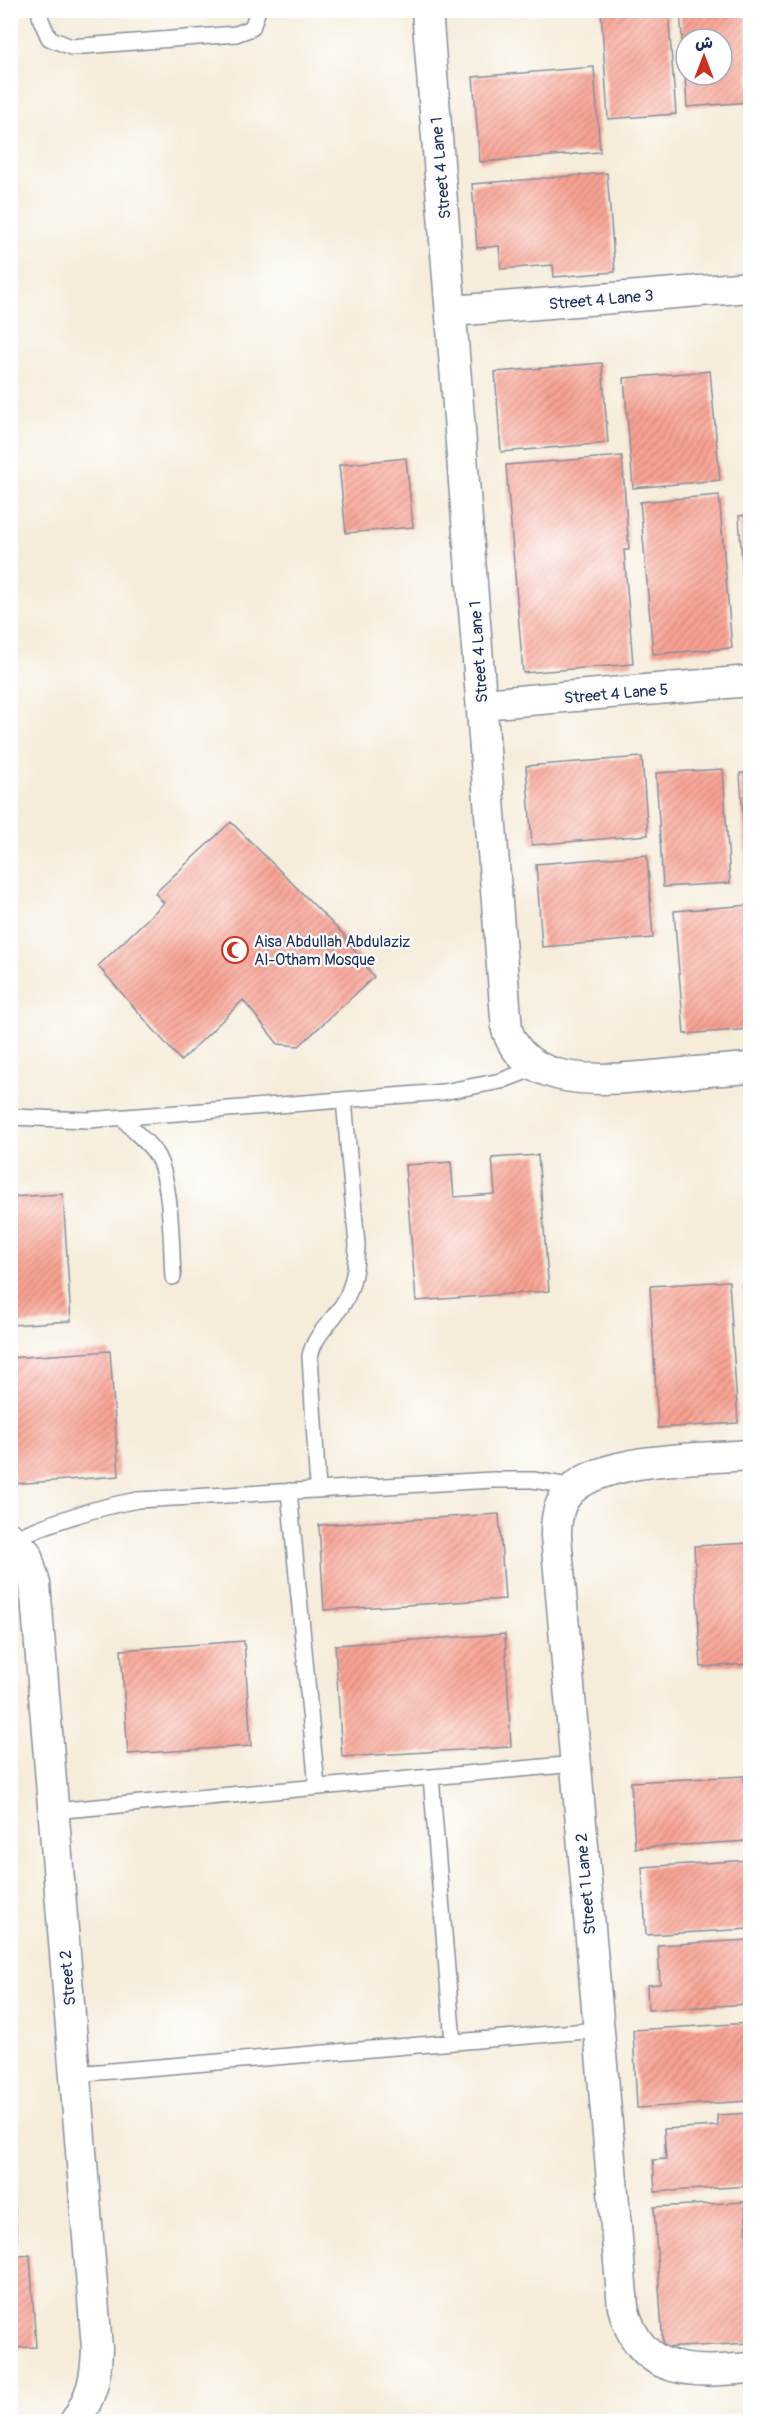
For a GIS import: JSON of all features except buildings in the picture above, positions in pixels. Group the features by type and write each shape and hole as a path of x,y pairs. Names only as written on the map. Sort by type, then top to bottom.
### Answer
{"street":[{"name":"Street 4 Lane 1","path":"427,10 505,1020 510,1041 515,1050 537,1067 567,1076 602,1079 750,1068"},
{"name":"Street 4 Lane 3","path":"452,312 750,288"},
{"name":"Street 4 Lane 5","path":"482,704 750,681"},
{"path":"574,1487 588,1477 630,1465 750,1455"},
{"name":"Street 1 Lane 2","path":"574,1487 559,1508 556,1536 620,2290 626,2321 640,2345 664,2362 683,2369 704,2372 750,2368"},
{"name":"Street 2","path":"12,1539 26,1552 35,1584 97,2348 96,2369 88,2401 75,2421"}],"lane":[{"path":"39,10 40,20 49,38 71,47 236,34 252,28 258,10"},
{"path":"10,1117 49,1120 124,1118 443,1092 501,1081 537,1067"},
{"path":"318,1490 310,1356 313,1343 344,1303 356,1267 357,1245 344,1100"},
{"path":"124,1118 130,1128 156,1153 163,1169 167,1192 173,1277"},
{"path":"12,1539 51,1522 96,1508 138,1500 493,1480 533,1480 574,1487"},
{"path":"289,1491 317,1787"},
{"path":"53,1811 575,1764"},
{"path":"430,1777 453,2042"},
{"path":"75,2074 598,2030"}],"place":[{"name":"Aisa Abdullah Abdulaziz Al-Otham Mosque","path":"235,950"}]}
